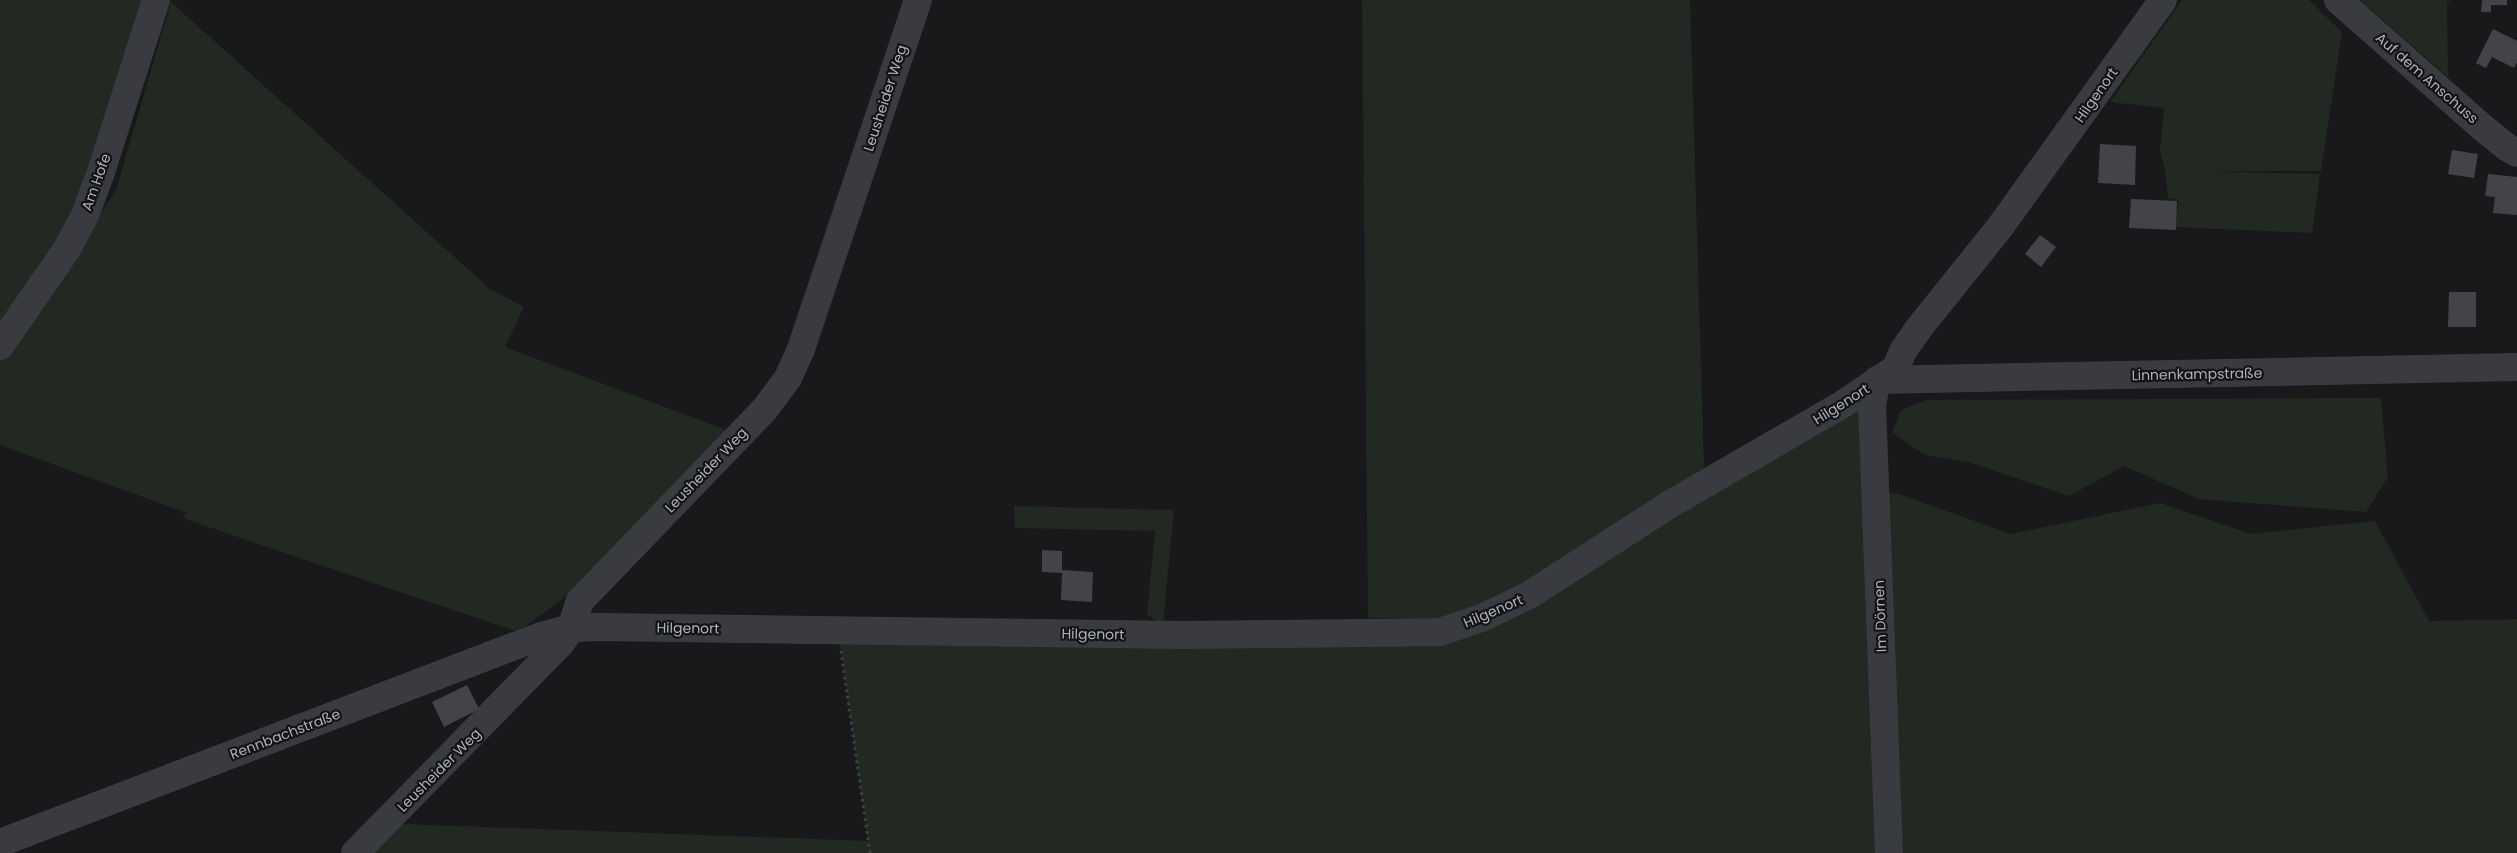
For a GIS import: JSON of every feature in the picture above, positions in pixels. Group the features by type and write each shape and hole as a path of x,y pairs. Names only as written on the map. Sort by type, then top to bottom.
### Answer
{"street":[{"name":"Am Hofe","path":"0,346 68,249 85,215 101,172 156,0"},
{"name":"Leusheider Weg","path":"355,853 561,643 571,628 580,601 765,409 788,378 801,348 918,0"},
{"name":"Hilgenort","path":"571,628 1183,635 1440,632 1484,617 1531,594 1672,503 1843,404 1896,368 1903,351 1919,328 2000,227 2163,0"},
{"name":"Auf dem Anschuss","path":"2338,0 2483,128 2517,153"},
{"name":"Linnenkampstraße","path":"1877,380 2517,367"},
{"name":"Im Dörnen","path":"1877,380 1872,405 1889,853"},
{"name":"Rennbachstraße","path":"0,843 532,639 571,628"}],"path":[{"path":"838,631 870,853"}],"shaded area":[{"path":"0,0 146,0 89,175 60,240 0,332"},
{"path":"1362,0 1690,0 1704,468 1672,497 1484,611 1438,618 1368,618"},
{"path":"2182,0 2309,0 2342,32 2321,171 2208,171 2320,174 2312,233 2176,227 2178,200 2168,198 2165,170 2160,150 2164,108 2110,102"},
{"path":"2360,0 2451,0 2447,3 2448,77"},
{"path":"171,2 490,289 524,307 505,347 729,431 578,587 518,632 182,518 187,513 0,445 0,362 116,190"},
{"path":"1877,380 1876,493 1899,494 2011,534 2160,503 2251,534 2375,521 2429,621 2517,619 2517,853 373,853 403,824 868,841 838,631 1440,632"},
{"path":"2381,398 2388,477 2366,512 2199,499 2124,466 2069,496 1968,462 1925,455 1892,433 1901,410 1927,400"},
{"path":"1014,506 1174,510 1163,624 1147,615 1155,531 1015,528"}],"building":[{"path":"2482,0 2507,0 2507,5 2491,5 2491,12 2481,12"},
{"path":"2493,29 2517,41 2517,62 2514,68 2492,57 2486,68 2476,63"},
{"path":"2100,144 2136,146 2135,185 2098,183"},
{"path":"2452,150 2478,154 2474,178 2448,174"},
{"path":"2488,174 2517,177 2517,215 2493,213 2495,197 2485,196"},
{"path":"2131,199 2177,201 2176,230 2129,228"},
{"path":"2040,235 2056,247 2041,267 2025,254"},
{"path":"2449,292 2476,292 2476,327 2448,327"},
{"path":"1042,550 1062,551 1062,570 1093,572 1092,602 1061,600 1062,573 1042,572"},
{"path":"467,685 479,709 444,727 432,702"}]}
